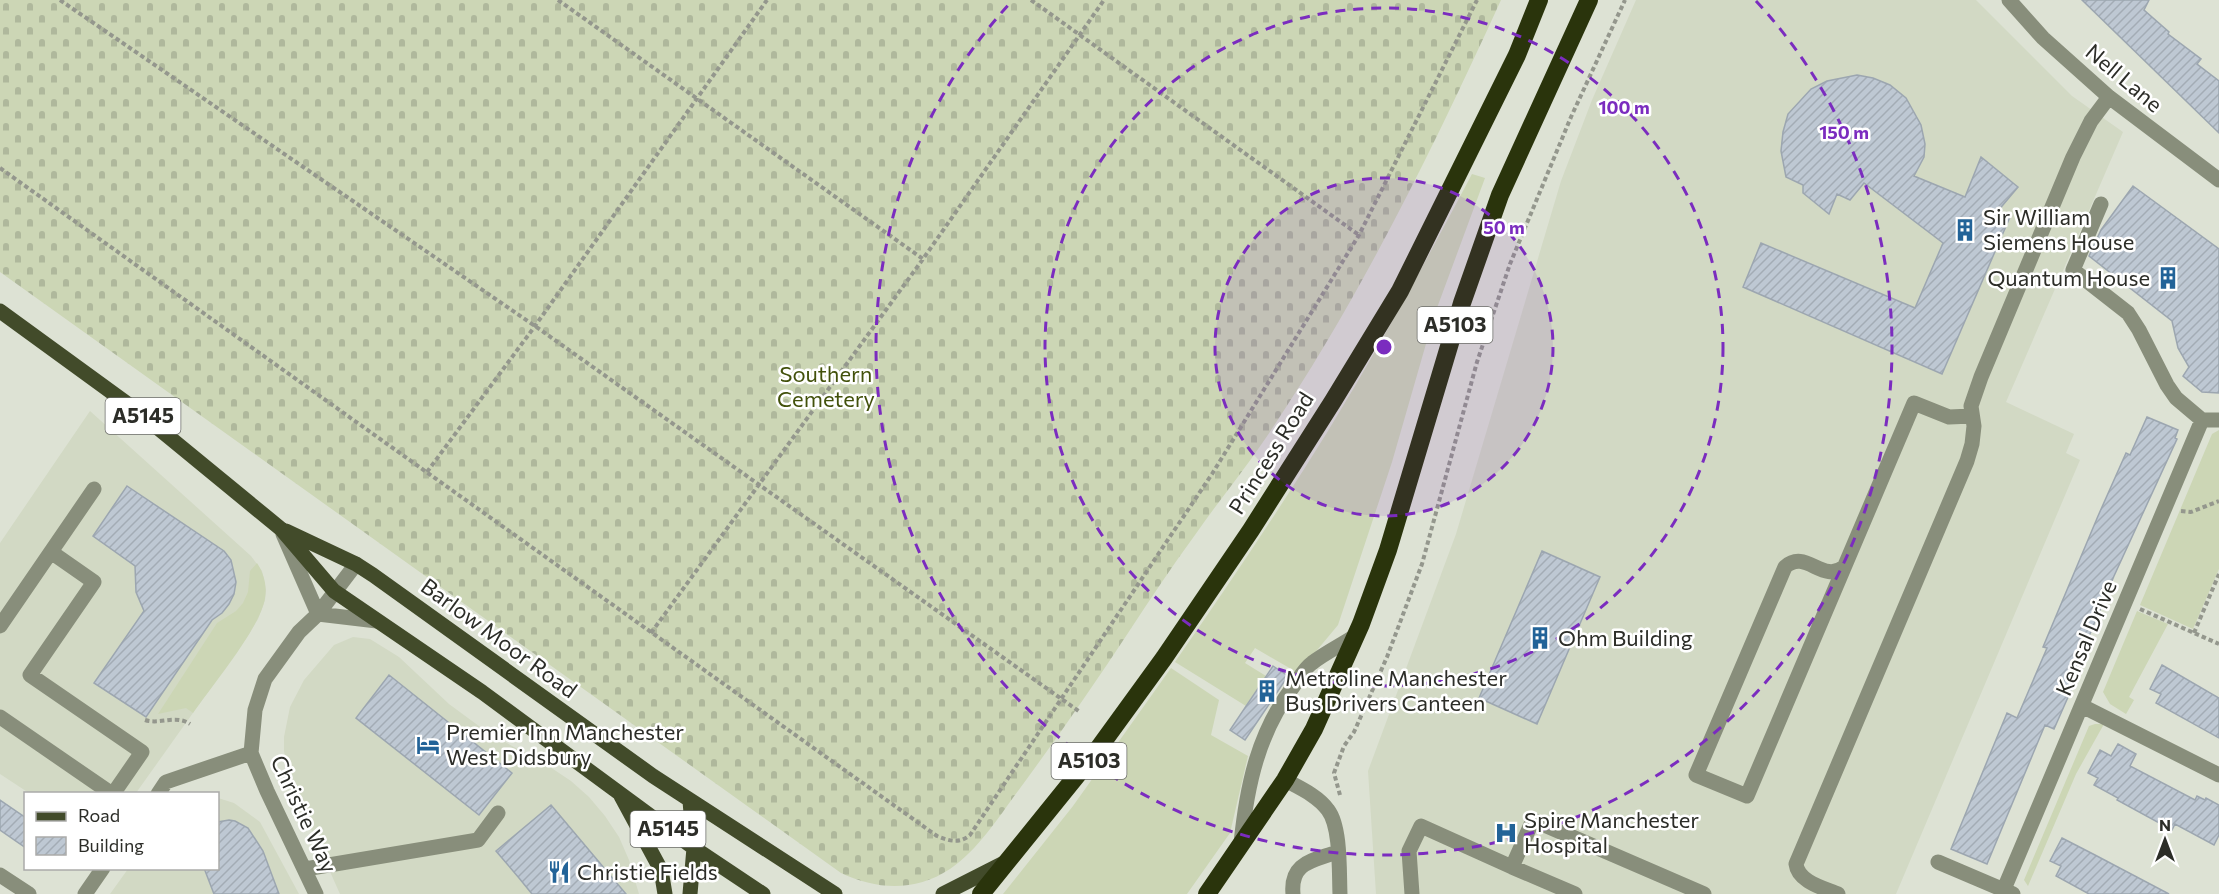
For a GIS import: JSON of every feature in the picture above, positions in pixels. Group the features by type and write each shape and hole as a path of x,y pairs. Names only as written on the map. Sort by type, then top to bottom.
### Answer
{"highway":[{"name":"Princess Road","path":"981,894 1095,753 1164,658 1251,530 1333,401 1400,291 1517,54 1539,0"},
{"name":"A5103","path":"1207,894 1286,780 1314,729 1355,636 1388,550 1462,303 1500,195 1588,0"}],"main road":[{"name":"Barlow Moor Road","path":"0,311 136,410 281,529 334,591 482,692 694,848 763,894"},
{"name":"Barlow Moor Road","path":"281,529 356,564 690,801 834,893"},
{"name":"A5145","path":"618,791 661,870 665,894"},
{"name":"A5145","path":"690,801 694,848 690,894"},
{"path":"943,894 1006,862"}],"street":[{"name":"Nell Lane","path":"2009,0 2043,38 2109,98 2219,180"},
{"path":"1838,894 1807,880 1799,874 1796,864 1967,461 1974,426 1971,406 1981,377 2073,157 2091,121 2109,98"},
{"path":"2101,204 2073,270 2127,313 2139,330 2176,398 2202,420 2219,420"},
{"path":"1844,567 1834,573 1829,573 1803,561 1795,561 1785,567 1696,775 1747,796 1914,403 1949,417 1972,416"},
{"name":"Kensal Drive","path":"2009,892 2082,706 2202,420"},
{"path":"0,626 94,489"},
{"path":"281,529 318,614"},
{"path":"51,552 94,582 30,675 142,752 113,792"},
{"path":"159,792 166,782 251,753 255,710 265,679 299,632 318,614 356,564"},
{"path":"318,614 377,621"},
{"path":"1241,844 1251,778 1263,737 1272,718 1311,663 1355,636"},
{"path":"2082,706 2219,775"},
{"path":"0,717 109,792"},
{"name":"Christie Way","path":"251,753 269,797 316,894"},
{"path":"1286,780 1312,795 1328,809 1334,820 1340,894"},
{"path":"305,869 478,840 498,813"},
{"path":"1512,867 1533,820 1704,894"},
{"path":"1412,894 1409,851 1421,826 1575,894"},
{"path":"1293,894 1292,879 1297,869 1337,852"},
{"path":"1938,862 2009,892"},
{"path":"85,894 103,870"},
{"path":"0,874 29,894"}],"path":[{"path":"60,0 535,326 1080,712"},
{"path":"558,0 923,259"},
{"path":"426,472 535,326 767,0"},
{"path":"1031,0 1359,235"},
{"path":"651,633 923,259 1104,0"},
{"path":"0,168 937,836 952,841 965,839 970,835 1212,474 1359,235 1477,0"},
{"path":"1342,803 1334,773 1344,746 1354,732 1387,657 1422,564 1477,362 1510,264 1571,117 1624,0"},
{"path":"2166,505 2184,512 2219,501"},
{"path":"2194,633 2219,574"},
{"path":"2126,603 2219,644"},
{"path":"145,720 152,723 180,719 190,724"}],"shaded area":[{"path":"1636,0 1976,0 2072,96 2123,132 2006,402 2074,434 2066,453 2080,460 1896,894 1376,894 1368,771 1456,534 1561,181 1592,100"},
{"path":"90,411 251,556 262,571 266,590 258,619 137,792 27,792 0,774 0,543"},
{"path":"353,637 370,639 399,657 449,704 487,732 550,767 589,797 619,837 629,860 639,894 340,894 289,780 284,737 290,707 304,680 334,645"},
{"path":"219,798 234,803 260,822 299,894 110,894 127,870 219,870"}],"green space":[{"name":"Southern Cemetery","path":"0,0 1501,0 1391,226 1330,336 1263,442 1178,558 1075,711 987,833 970,853 950,869 923,882 896,886 868,883 841,873 0,272"},
{"path":"1472,174 1485,178 1434,316 1392,462 1338,625 1298,673 1255,648 1245,663 1266,676 1246,706 1175,662 1253,548 1328,431 1402,304"},
{"path":"2219,430 2219,569 2193,629 2140,605 2212,434"},
{"path":"257,563 266,589 255,625 193,713 186,708 158,714 217,623 236,611 243,603 248,592 250,571"},
{"path":"2137,611 2168,624 2129,697 2134,700 2126,714 2110,704 2103,692"},
{"path":"1171,668 1219,700 1211,735 1248,756 1230,833 1187,894 1003,894 1073,806"},
{"path":"2104,724 2076,774 2028,886 2024,880 2089,726"}],"building":[{"path":"2082,0 2149,0 2144,10 2169,32 2168,34 2201,59 2197,64 2219,81 2219,133"},
{"name":"Sir William Siemens House","path":"1857,75 1890,85 1906,98 1921,125 1925,144 1924,157 1914,176 1965,197 1981,157 2018,187 1997,212 2010,217 1942,374 1743,287 1761,243 1915,308 1943,243 1864,183 1850,200 1837,194 1829,214 1803,193 1803,185 1786,177 1781,151 1788,114 1811,89 1827,81"},
{"name":"Quantum House","path":"2133,186 2219,249 2219,393 2202,392 2183,376 2189,367 2178,348 2172,321 2089,256 2101,230"},
{"path":"2147,417 2178,430 2175,438 2177,439 2114,576 2075,670 2079,672 2054,729 2045,725 1987,864 1951,849 2007,713 2017,718 2047,648 2043,647 2098,516 2126,453 2130,455"},
{"path":"127,486 224,551 231,560 236,582 229,604 212,620 146,717 94,683 144,611 136,592 135,566 93,536"},
{"name":"Ohm Building","path":"1542,551 1600,577 1537,724 1479,698"},
{"path":"2162,665 2219,698 2219,738 2156,703 2161,694 2150,689"},
{"name":"Metroline Manchester Bus Drivers Canteen","path":"1273,666 1288,676 1245,740 1230,730"},
{"path":"389,675 512,773 479,815 356,718"},
{"path":"2118,744 2136,754 2130,766 2195,800 2197,796 2219,805 2219,835 2214,845 2175,824 2172,830 2094,785 2098,778 2088,773 2100,750 2111,756"},
{"path":"0,800 24,817 24,847 0,830"},
{"path":"551,805 626,894 532,894 496,851"},
{"path":"235,821 248,828 263,851 279,894 214,894 205,870 219,870 219,822"},
{"path":"2062,838 2169,894 2089,894 2056,876 2061,866 2050,861"}],"place":[{"name":"Sir William Siemens House","path":"1965,230"},
{"name":"Quantum House","path":"2168,278"},
{"name":"Ohm Building","path":"1540,638"},
{"name":"Metroline Manchester Bus Drivers Canteen","path":"1267,691"},
{"name":"Premier Inn Manchester West Didsbury","path":"428,745"},
{"name":"Spire Manchester Hospital","path":"1506,833"},
{"name":"Christie Fields","path":"559,872"}]}
